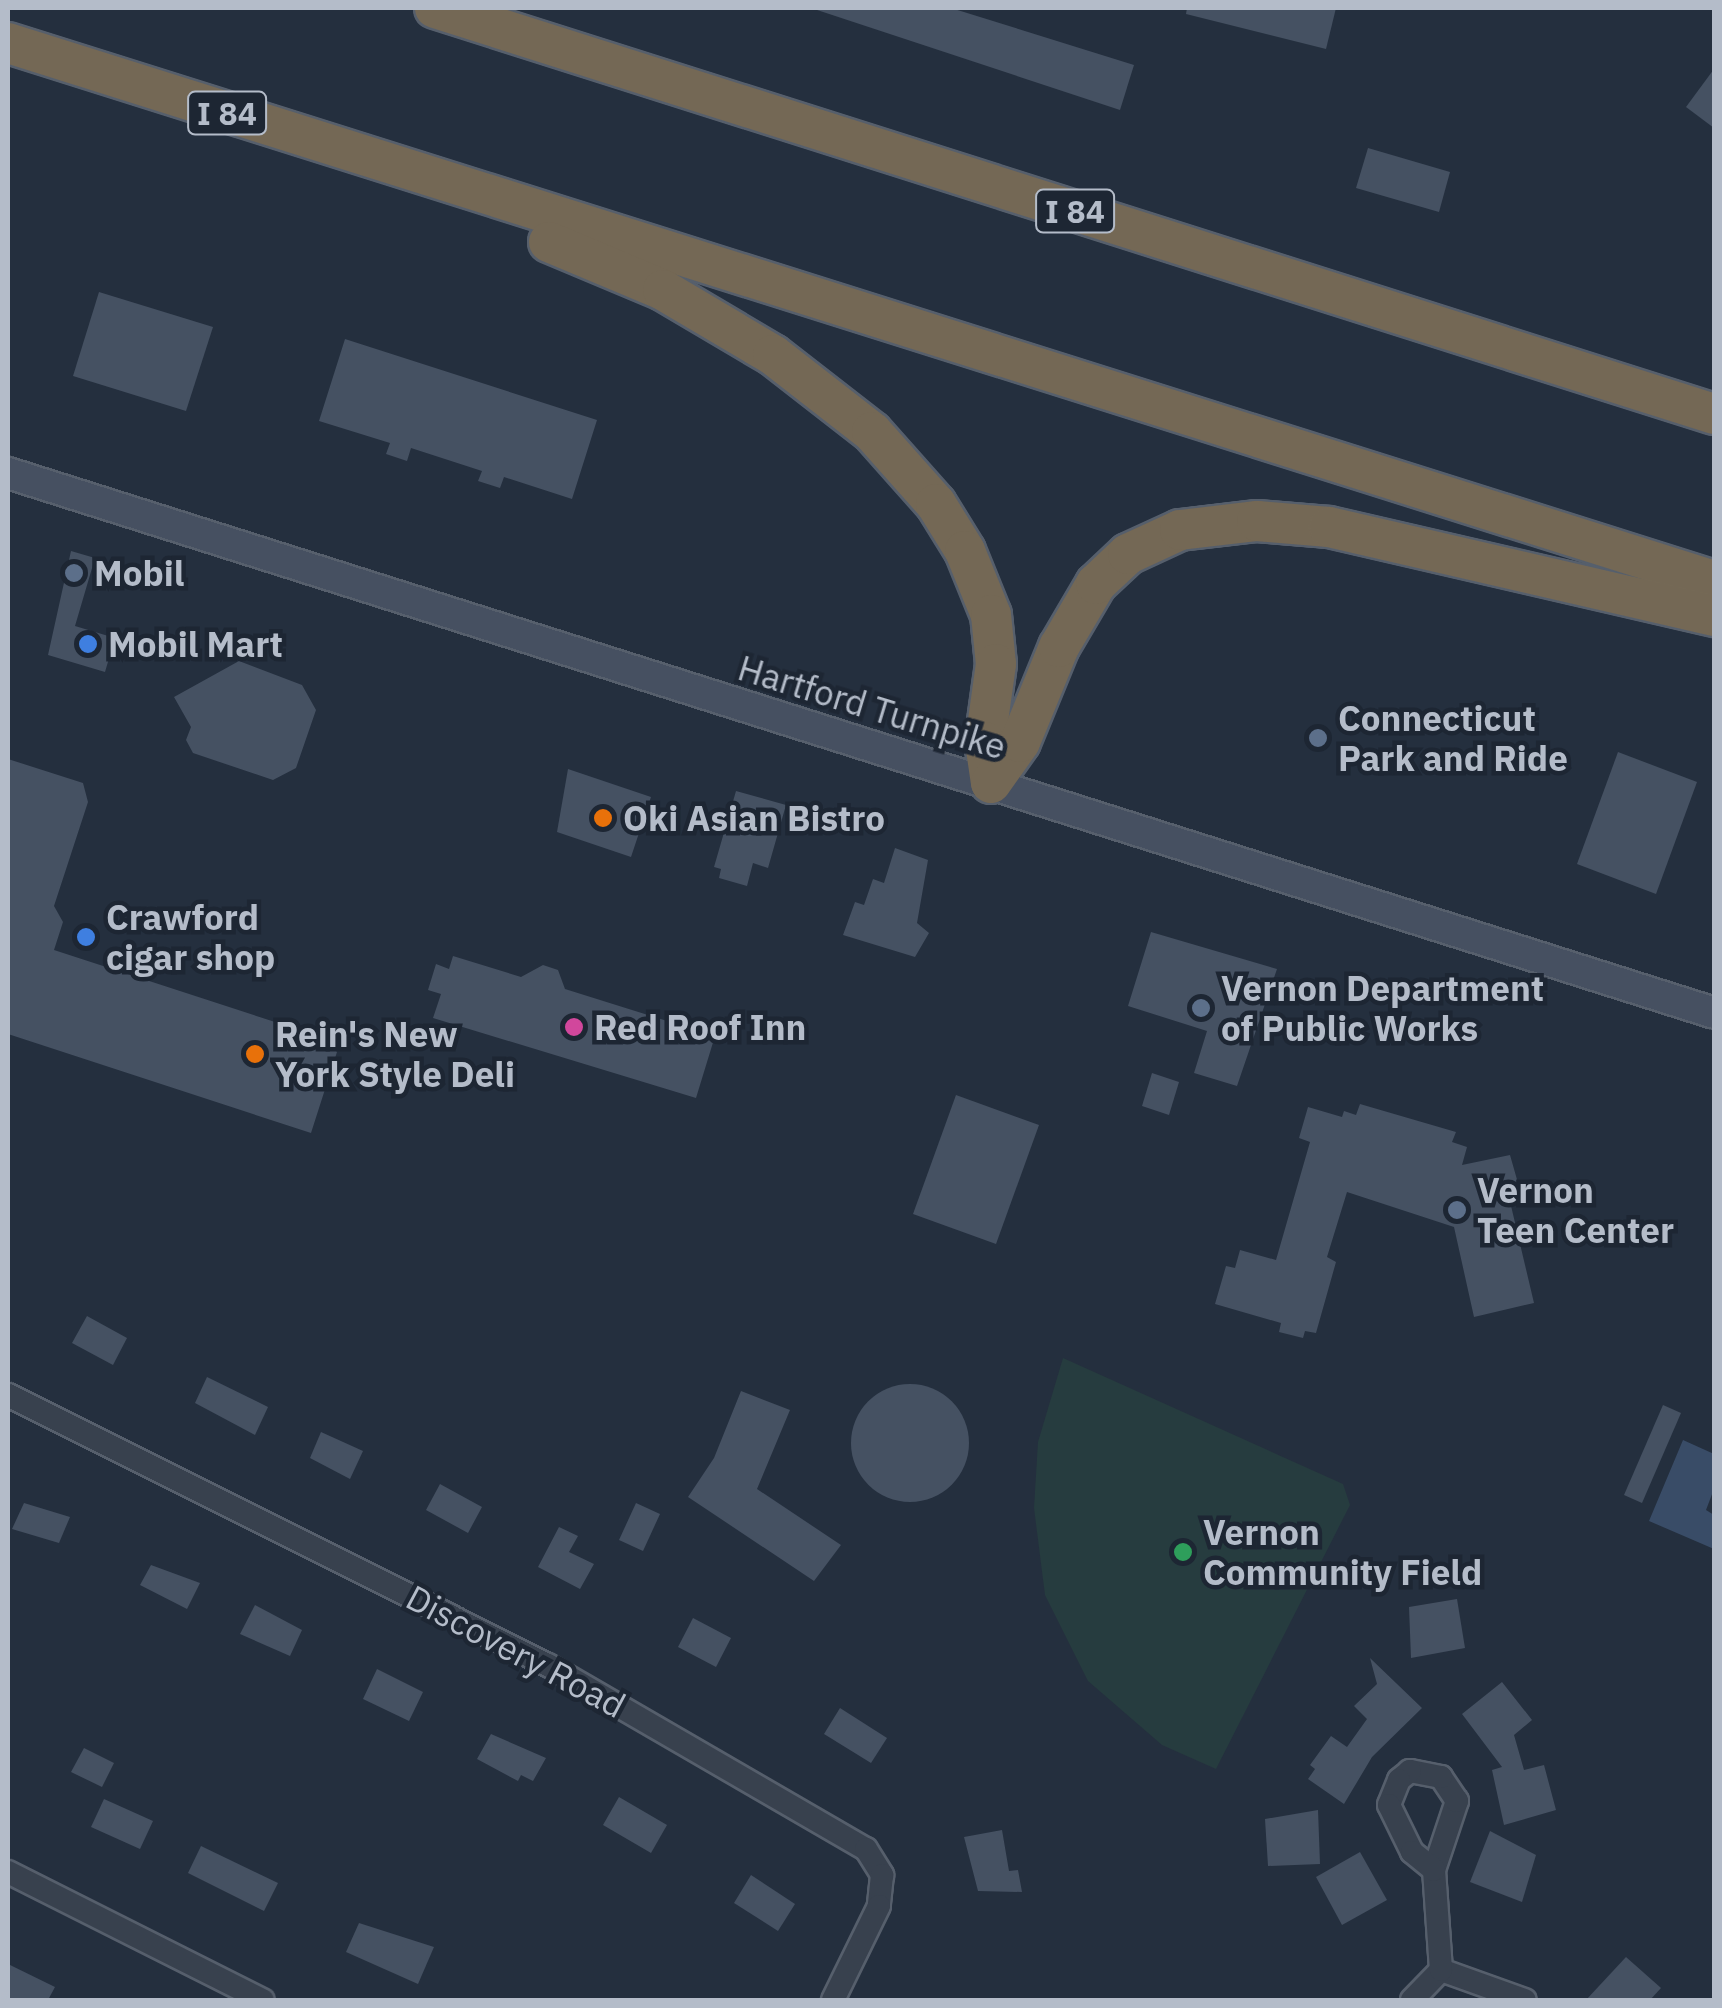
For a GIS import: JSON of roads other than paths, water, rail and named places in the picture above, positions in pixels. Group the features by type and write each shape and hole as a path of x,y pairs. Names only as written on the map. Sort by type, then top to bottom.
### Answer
{"highway":[{"name":"I 84","path":"435,8 1714,414"},
{"name":"I 84","path":"8,43 1714,581"},
{"path":"447,183 516,230 607,264 707,314 814,384 889,448 947,519 991,614 996,664 985,742 991,783"},
{"path":"991,783 1020,742 1059,647 1096,584 1140,546 1180,530 1257,521 1329,528 1714,616"}],"main road":[{"name":"Hartford Turnpike","path":"8,473 1714,1013"}],"street":[{"name":"Discovery Road","path":"8,1395 548,1664 866,1849 882,1875 879,1906 833,2000"},
{"path":"1412,2000 1442,1970 1434,1870"},
{"path":"8,1872 263,2000"},
{"path":"1442,1970 1524,2000"}],"water":[{"path":"1683,1440 1714,1454 1714,1489 1706,1510 1714,1515 1714,1549 1649,1521"}],"place":[{"name":"Mobil","path":"74,573"},
{"name":"Mobil Mart","path":"88,644"},
{"name":"Connecticut Park and Ride","path":"1318,738"},
{"name":"Oki Asian Bistro","path":"603,818"},
{"name":"Crawford cigar shop","path":"86,937"},
{"name":"Vernon Department of Public Works","path":"1201,1008"},
{"name":"Red Roof Inn","path":"574,1027"},
{"name":"Rein's New York Style Deli","path":"255,1054"},
{"name":"Vernon Teen Center","path":"1457,1210"},
{"name":"Vernon Community Field","path":"1183,1552"}]}
